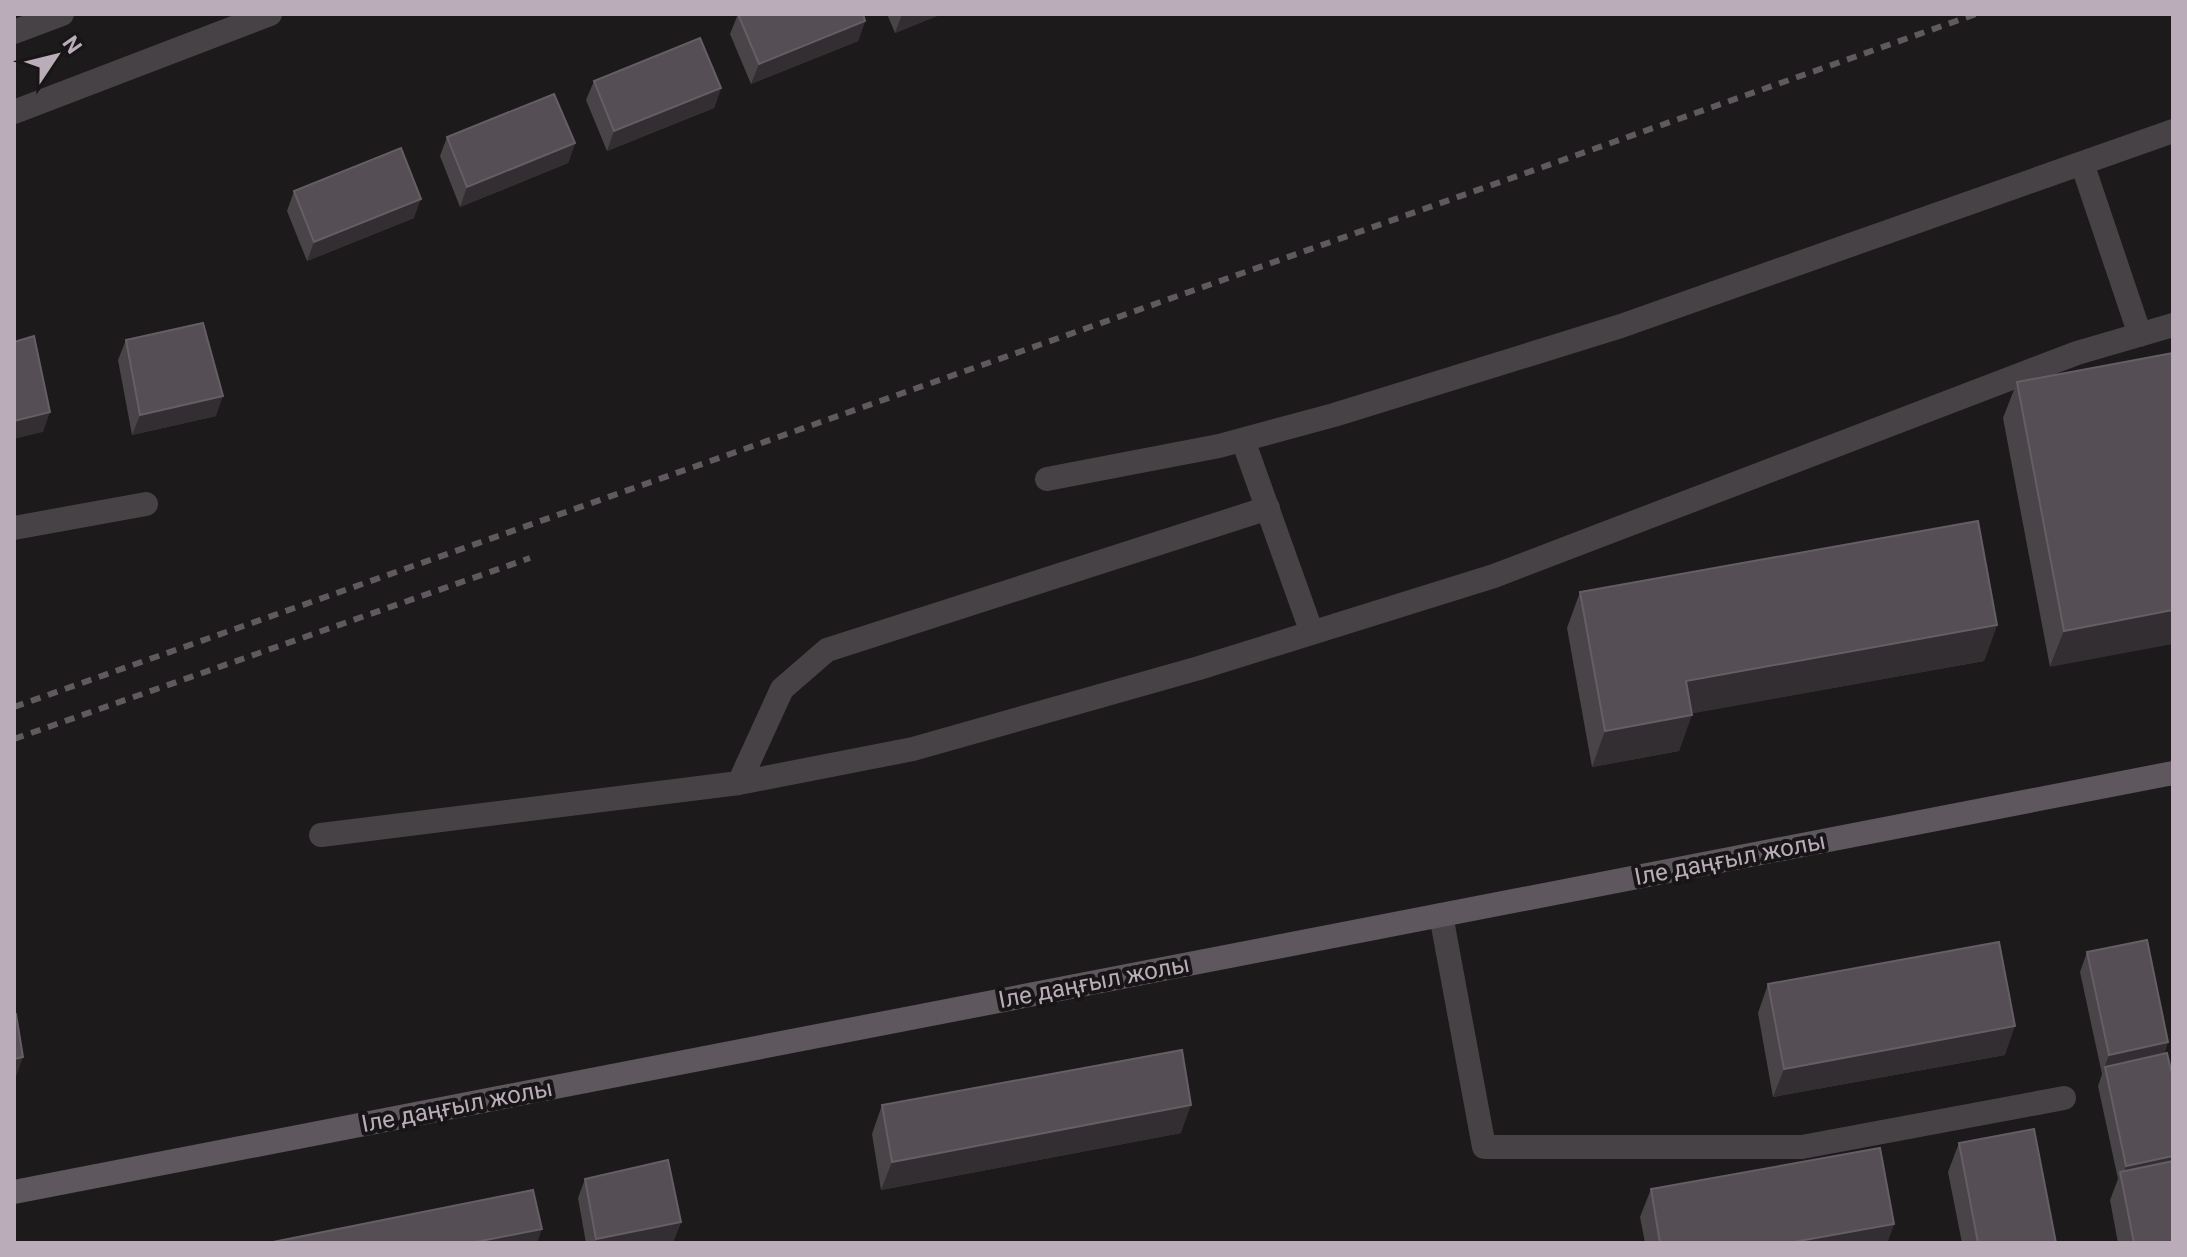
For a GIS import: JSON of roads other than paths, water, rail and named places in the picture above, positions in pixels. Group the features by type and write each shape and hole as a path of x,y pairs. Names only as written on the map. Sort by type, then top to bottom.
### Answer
{"main road":[{"name":"Іле даңғыл жолы","path":"14,1192 2173,773"}],"street":[{"path":"14,32 62,14"},
{"path":"14,112 270,14"},
{"path":"1047,479 1243,440 1621,326 2173,131"},
{"path":"2082,163 2140,335"},
{"path":"321,835 739,783 913,749 1312,633 1494,576 2077,353 2173,325"},
{"path":"1243,440 1312,633"},
{"path":"14,528 146,504"},
{"path":"739,783 782,689 827,650 1268,508"},
{"path":"1441,915 1484,1147 1802,1147 2064,1098"}],"railway":[{"path":"14,707 1976,14"},
{"path":"14,739 530,558"}]}
